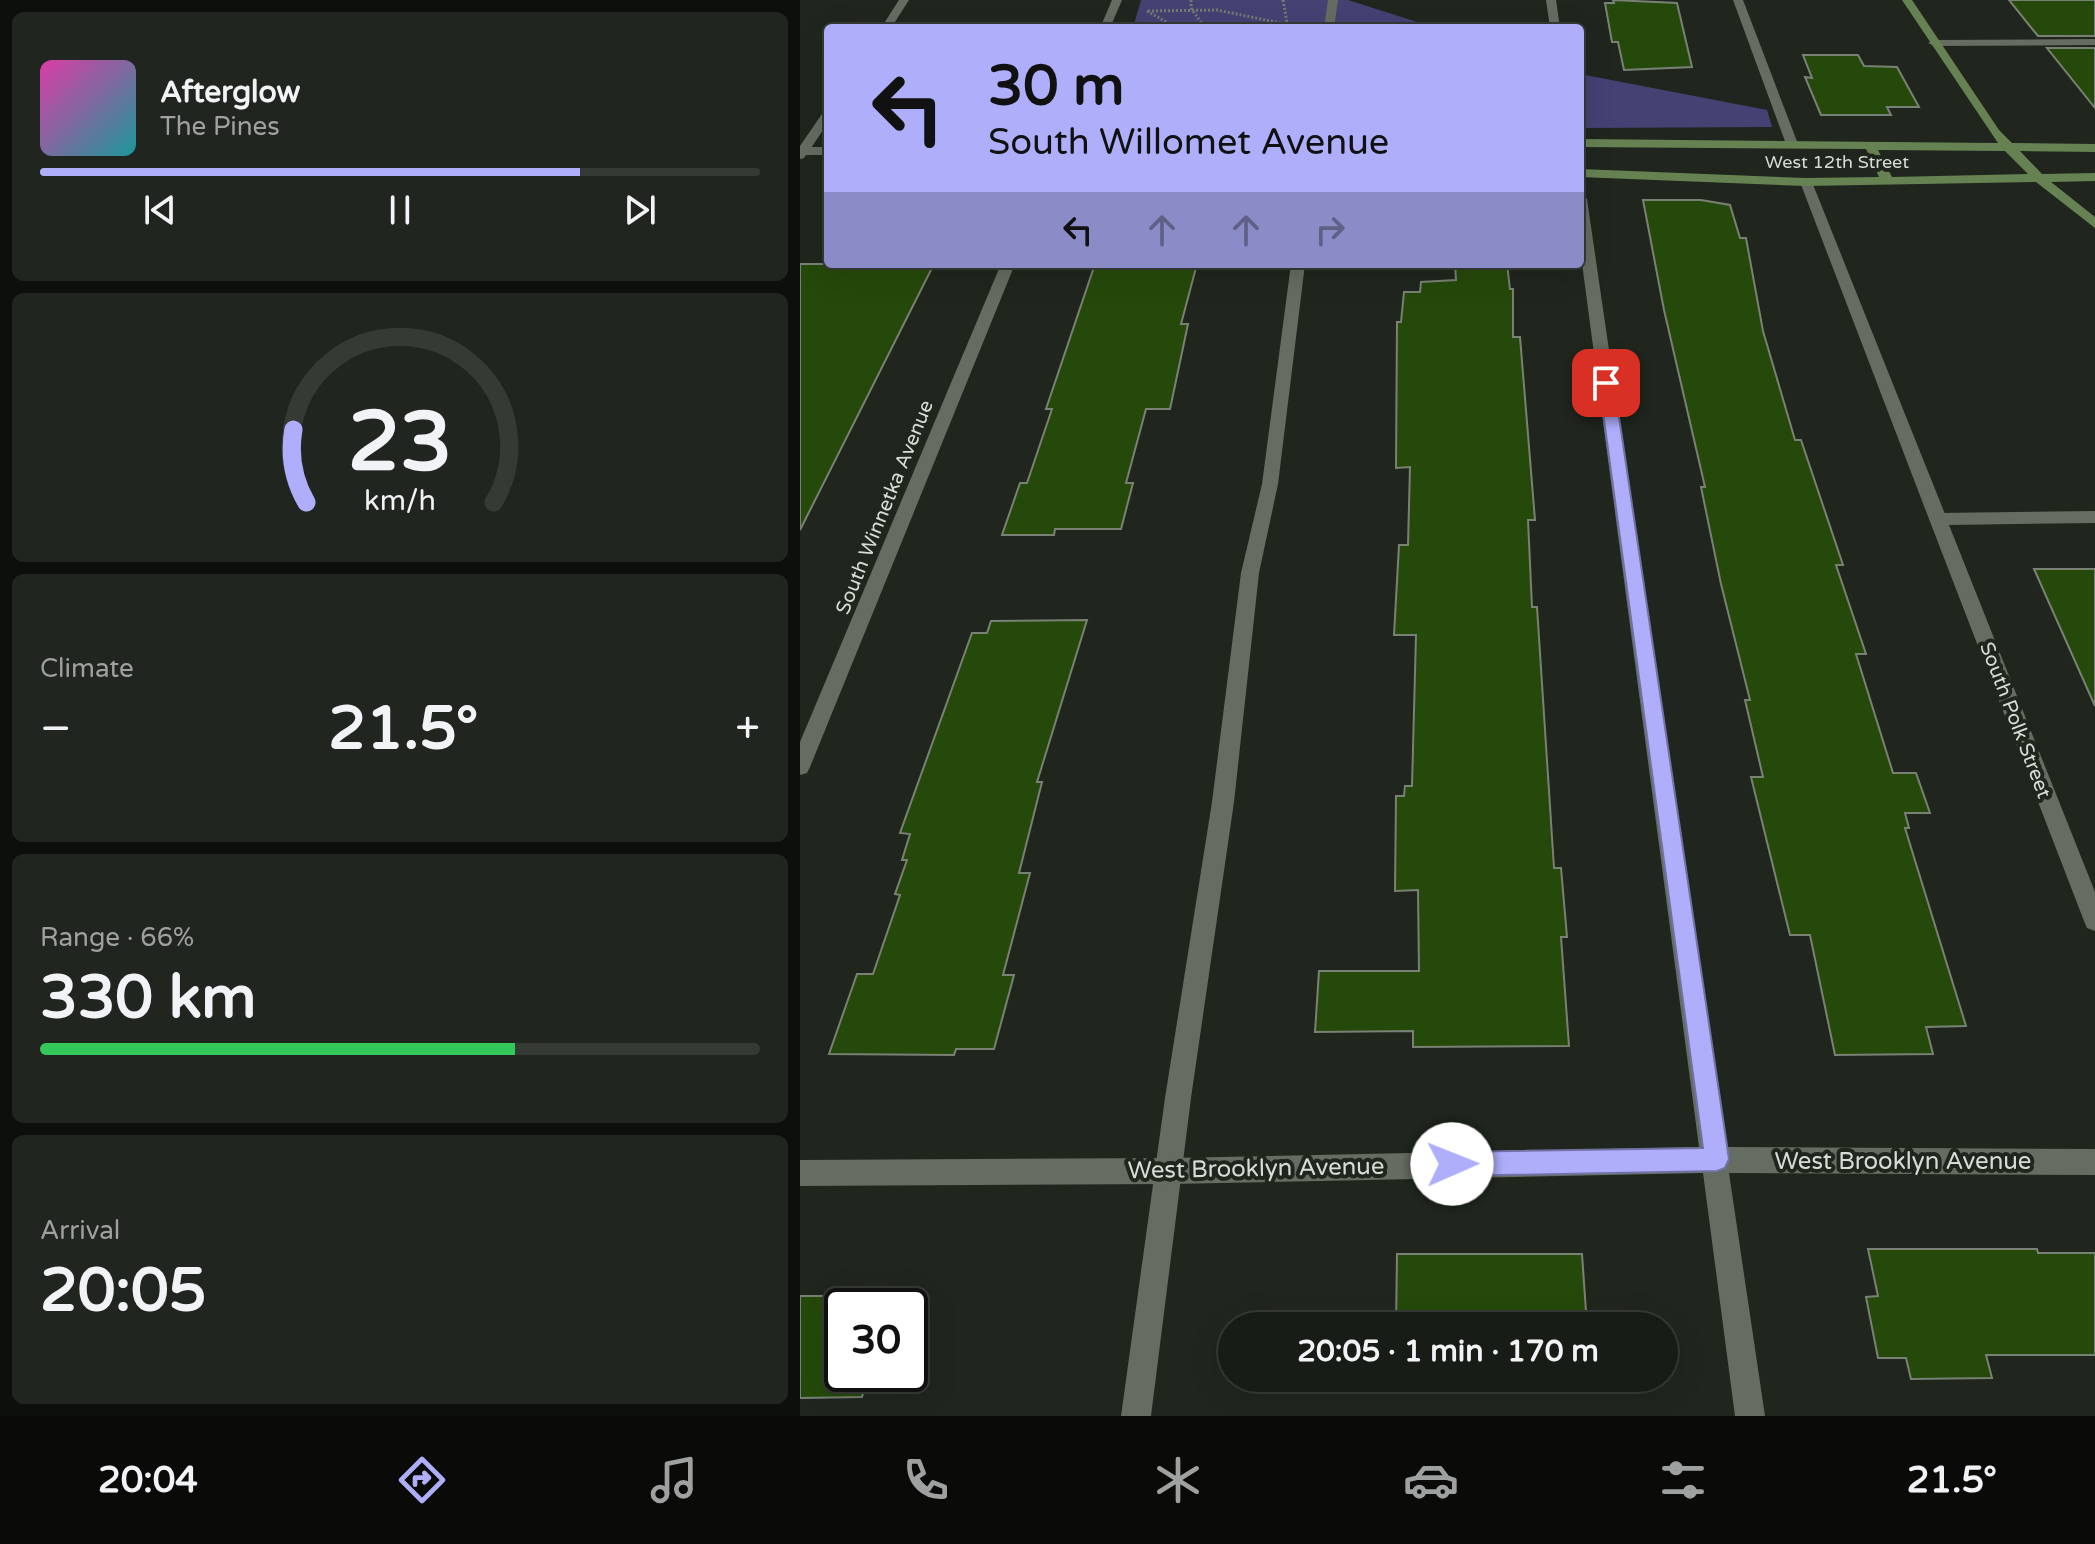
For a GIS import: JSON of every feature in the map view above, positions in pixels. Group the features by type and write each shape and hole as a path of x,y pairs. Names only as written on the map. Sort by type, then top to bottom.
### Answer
{"main road":[{"path":"1907,0 2009,149 2095,224"},
{"name":"West 12th Street","path":"1584,143 2095,148"},
{"path":"1870,146 1888,182"},
{"name":"West 12th Street","path":"1584,173 1806,182 2095,177"}],"street":[{"path":"889,24 904,0"},
{"path":"1107,24 1117,0"},
{"path":"1330,24 1333,0"},
{"path":"1551,0 1554,24"},
{"path":"1738,0 1792,144"},
{"path":"1934,43 2095,42"},
{"path":"801,153 824,120"},
{"path":"801,153 824,151"},
{"name":"South Polk Street","path":"1806,182 2095,921"},
{"path":"1584,227 1717,1159 1750,1416"},
{"name":"South Winnetka Avenue","path":"800,767 1006,268"},
{"path":"1136,1416 1223,802 1250,573 1270,484 1297,268"},
{"path":"1938,519 2095,517"},
{"name":"West Brooklyn Avenue","path":"800,1173 1170,1171 1717,1159 2095,1162"}],"path":[{"path":"1191,0 1191,8 1202,24"},
{"path":"1283,0 1286,24"},
{"path":"1143,7 1170,24"},
{"path":"1148,11 1191,8 1241,13 1279,24"}],"shaded area":[{"path":"1141,0 1348,0 1423,24 1134,24"},
{"path":"1584,75 1767,110 1772,127 1584,128"}],"building":[{"path":"1613,0 1677,3 1692,67 1624,70 1618,42 1612,42 1605,3 1614,3"},
{"path":"2009,0 2095,0 2095,36 2038,36"},
{"path":"2047,48 2095,48 2095,108"},
{"path":"1803,55 1858,55 1864,66 1897,67 1919,107 1887,107 1891,115 1821,115 1805,77 1812,78"},
{"path":"1643,200 1701,200 1730,205 1740,238 1746,238 1763,331 1795,440 1801,440 1843,565 1836,565 1866,654 1856,654 1893,773 1916,773 1930,813 1905,813 1909,828 1905,828 1966,1026 1926,1027 1933,1054 1835,1055 1810,935 1790,935 1751,777 1763,777 1745,700 1750,700 1721,584 1701,487 1705,487 1664,310"},
{"path":"800,264 824,264 824,268 932,268 800,530"},
{"path":"1094,268 1196,268 1181,324 1188,324 1170,409 1146,409 1126,483 1133,483 1121,529 1055,529 1054,535 1002,535 1020,483 1027,483 1052,409 1046,409"},
{"path":"1455,268 1507,268 1510,289 1513,289 1513,337 1520,337 1535,520 1528,520 1532,607 1537,607 1554,868 1561,868 1567,937 1561,937 1569,1046 1413,1047 1413,1031 1315,1032 1319,971 1419,971 1418,890 1395,891 1396,796 1404,796 1405,786 1412,786 1416,635 1394,635 1399,545 1408,545 1410,467 1396,468 1397,322 1401,322 1404,292 1420,292 1421,282 1456,280"},
{"path":"2034,569 2095,569 2095,706"},
{"path":"1087,620 1037,782 1042,782 1019,873 1030,873 1003,975 1014,975 994,1049 956,1049 954,1055 829,1054 857,974 873,974 900,895 895,894 907,860 902,860 910,834 900,833 972,633 987,633 991,621"},
{"path":"1868,1249 2037,1249 2038,1253 2095,1253 2095,1355 1986,1355 1992,1378 1911,1379 1906,1358 1878,1358 1866,1297 1878,1296"},
{"path":"1397,1254 1582,1254 1586,1312 1396,1312"},
{"path":"800,1296 824,1296 824,1392 863,1392 862,1397 800,1398"}],"route":[{"path":"1452,1164 1717,1159 1606,383"}]}
